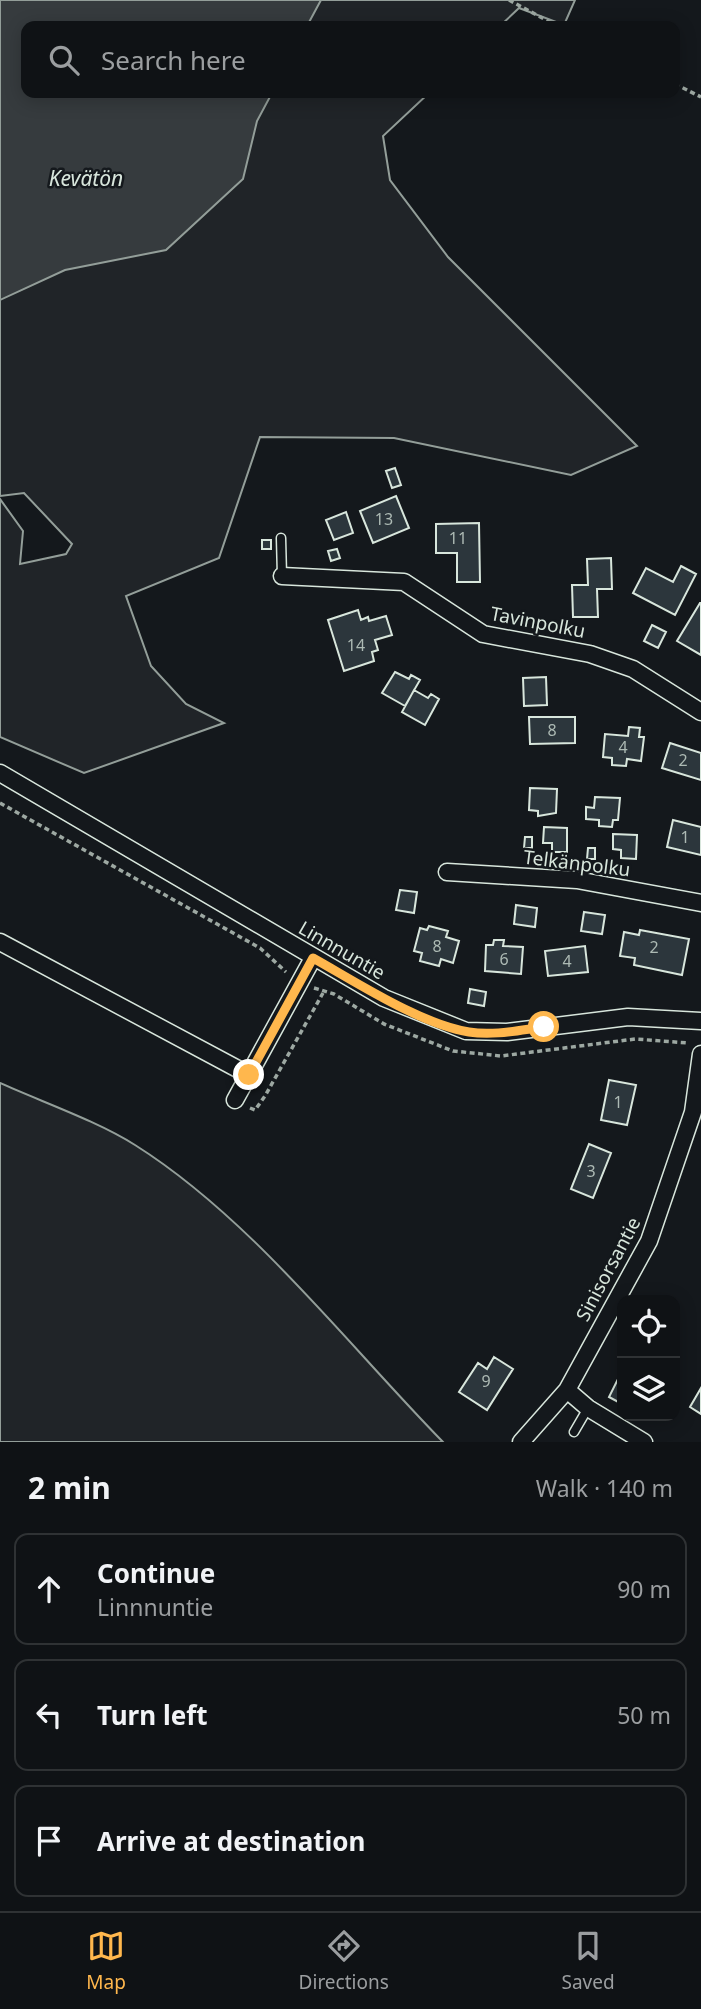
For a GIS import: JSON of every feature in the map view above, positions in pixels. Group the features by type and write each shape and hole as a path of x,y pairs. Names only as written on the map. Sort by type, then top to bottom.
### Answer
{"street":[{"name":"Tavinpolku","path":"282,576 404,582 483,634 590,654 633,669 701,712"},
{"name":"Linnnuntie","path":"0,773 384,998 466,1031 507,1032 628,1017 701,1021"},
{"name":"Telkänpolku","path":"447,872 577,880 701,902"},
{"path":"0,942 249,1075"},
{"path":"235,1100 313,958"},
{"name":"Sinisorsantie","path":"521,1442 567,1390 649,1241 693,1112 701,1054"},
{"path":"567,1390 588,1408 644,1442"}],"lane":[{"path":"281,538 282,576"},
{"path":"573,1432 588,1408"}],"path":[{"path":"509,0 548,21"},
{"path":"680,86 701,97"},
{"path":"0,803 260,948 301,980 323,993 255,1110 235,1100"}],"shaded area":[{"path":"0,0 575,0 566,21 553,21 519,8 505,21 21,21 21,98 424,98 383,136 390,180 448,257 637,446 571,475 394,438 260,437 219,558 126,596 151,666 186,704 224,723 84,773 0,737 0,499 23,531 20,564 66,554 72,544 24,493 0,496"},
{"path":"0,1083 120,1136 178,1175 219,1208 296,1284 443,1442 0,1442"}],"water":[{"name":"Kevätön","path":"0,0 321,0 310,21 21,21 21,98 269,98 257,121 243,179 166,250 65,270 0,300"}],"building":[{"path":"395,468 401,485 392,488 386,471"},
{"path":"396,496 409,528 373,543 360,511"},
{"path":"346,512 353,533 334,540 326,520"},
{"path":"479,523 480,582 457,582 457,553 436,553 436,524"},
{"path":"262,540 271,540 271,549 262,549"},
{"path":"337,549 340,558 331,561 328,551"},
{"path":"611,558 612,589 597,589 598,617 573,617 572,585 588,585 587,559"},
{"path":"681,566 696,574 675,615 633,593 646,568 673,582"},
{"path":"701,603 701,655 677,641"},
{"path":"358,610 361,620 368,617 369,621 386,616 392,635 375,640 378,650 372,652 374,661 344,671 328,620"},
{"path":"652,625 666,632 658,648 644,641"},
{"path":"395,672 409,679 411,675 420,680 405,706 382,693"},
{"path":"546,677 547,705 524,706 523,678"},
{"path":"414,690 428,698 431,694 439,699 425,725 402,712"},
{"path":"529,717 575,717 575,743 530,744"},
{"path":"629,727 640,728 639,737 644,737 641,761 627,759 626,766 612,765 612,758 603,757 605,734 628,736"},
{"path":"670,743 701,753 701,780 662,768"},
{"path":"530,788 557,789 556,813 538,816 538,811 529,810"},
{"path":"595,797 620,798 618,820 613,820 612,827 599,826 599,820 586,819 586,807 594,808"},
{"path":"673,820 701,827 701,855 667,847"},
{"path":"544,827 567,828 567,852 552,852 552,843 543,843"},
{"path":"613,834 637,835 636,859 621,858 621,850 613,849"},
{"path":"525,837 532,837 532,848 524,848"},
{"path":"588,848 595,848 595,859 587,859"},
{"path":"400,890 417,892 414,913 396,910"},
{"path":"516,905 537,908 535,927 514,924"},
{"path":"584,912 605,915 602,934 581,931"},
{"path":"429,926 448,931 446,937 459,941 453,963 441,959 439,966 420,961 422,953 414,951 420,928 427,930"},
{"path":"640,930 689,939 682,975 634,965 635,958 620,956 624,932 639,935"},
{"path":"494,940 504,940 503,946 523,947 521,974 485,971 486,945 493,945"},
{"path":"585,946 588,972 548,976 545,951"},
{"path":"470,989 486,992 484,1006 468,1003"},
{"path":"609,1080 636,1085 627,1125 601,1120"},
{"path":"589,1144 611,1153 593,1198 571,1189"},
{"path":"494,1357 513,1369 487,1410 459,1392 478,1363 487,1369"},
{"path":"617,1381 617,1401 609,1397"},
{"path":"701,1388 701,1414 690,1407"}],"route":[{"path":"249,1075 313,958 384,998 466,1031 507,1032 544,1027"}]}
